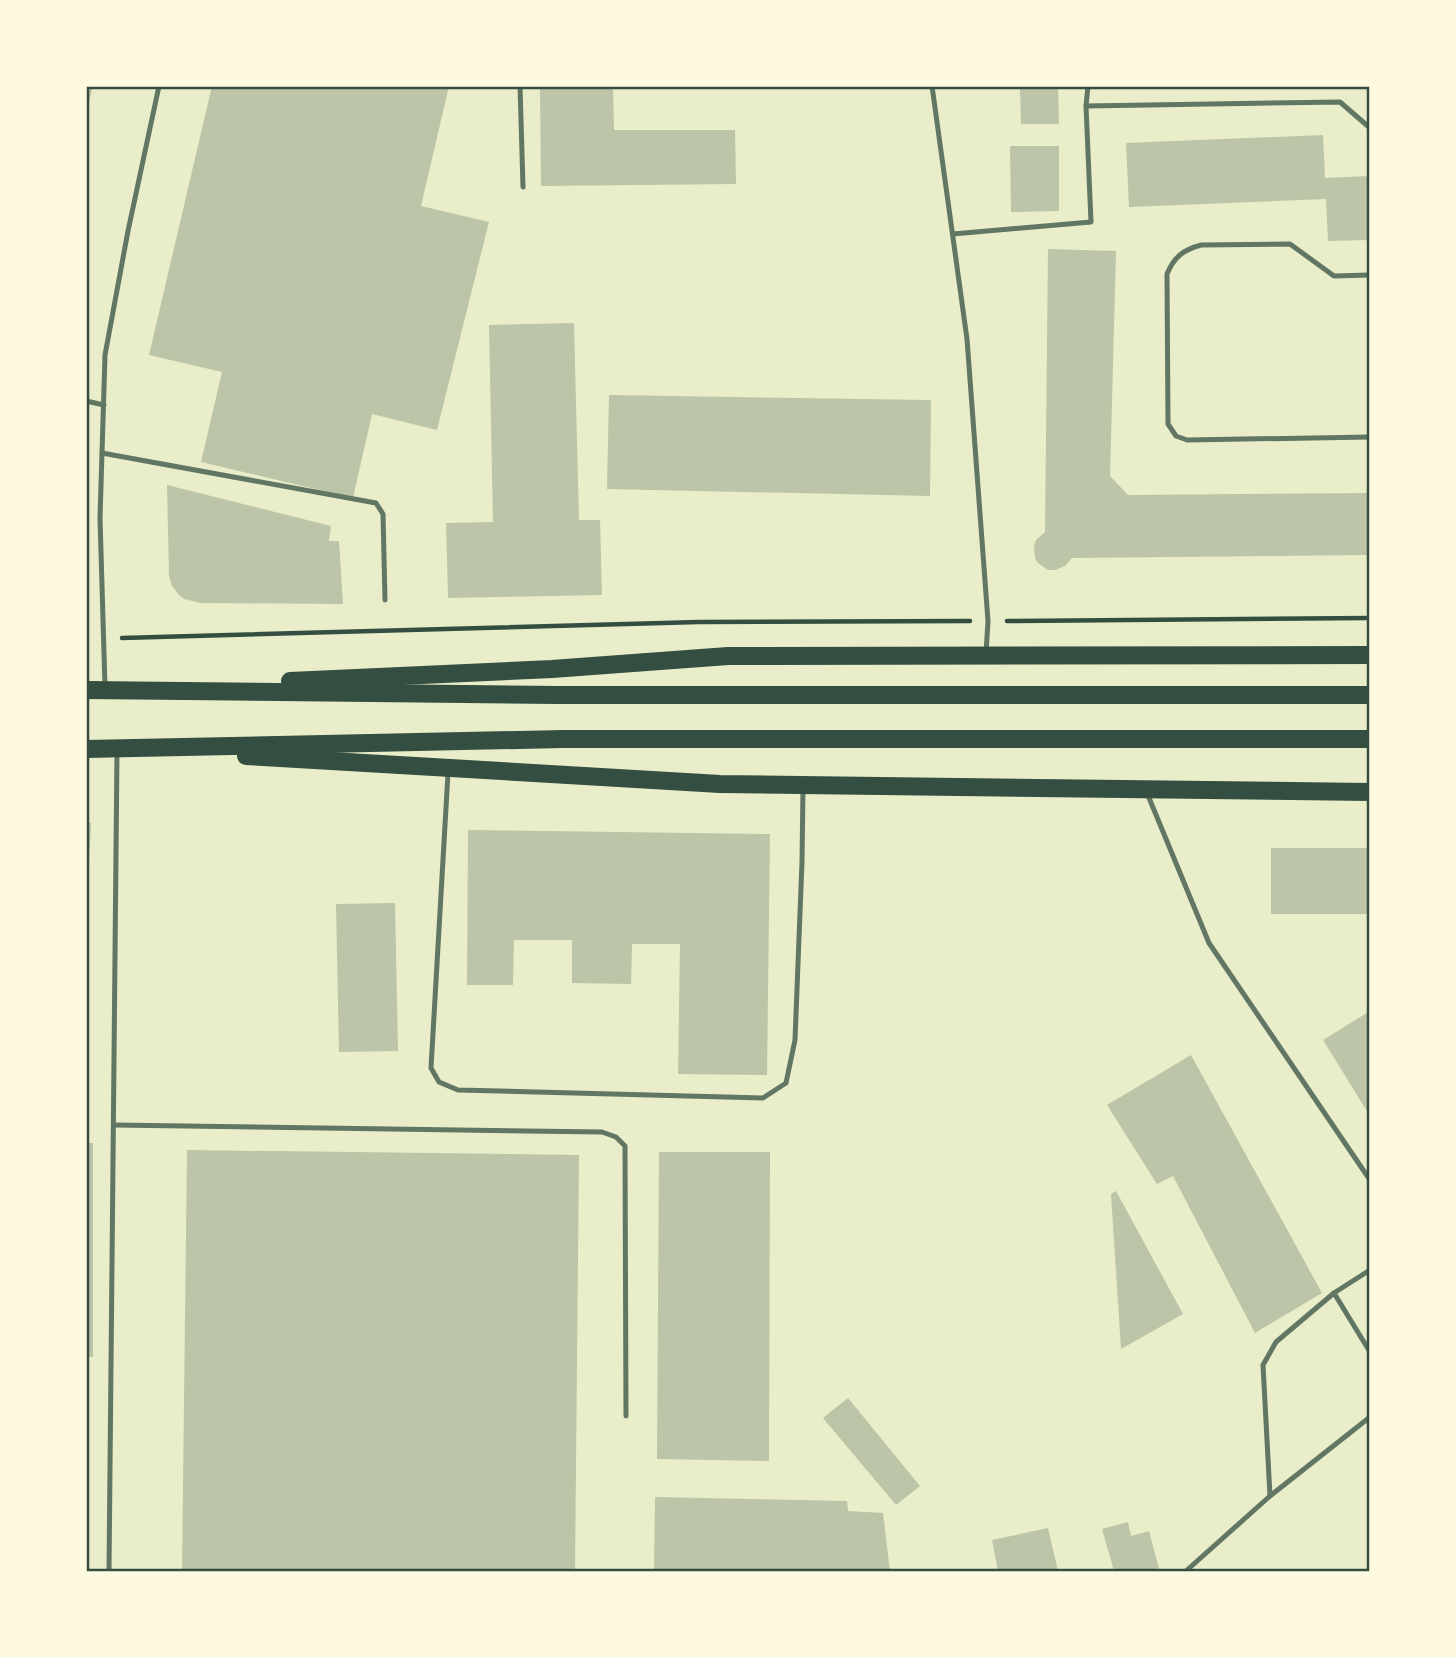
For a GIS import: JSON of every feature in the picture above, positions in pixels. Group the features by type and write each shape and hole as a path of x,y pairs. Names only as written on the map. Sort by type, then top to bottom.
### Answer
{"main road":[{"path":"105,690 552,669 728,656 1370,655"},
{"path":"86,690 558,695 1370,695"},
{"path":"86,749 563,739 1370,740"},
{"path":"117,748 720,785 1370,792"}],"lane":[{"path":"105,690 100,518 105,355 159,86"},
{"path":"520,86 523,187"},
{"path":"932,86 967,339 988,621 986,656"},
{"path":"953,234 1091,222 1086,106 1088,86"},
{"path":"1086,106 1340,102 1370,128"},
{"path":"1370,275 1334,276 1290,244 1201,245 1177,256 1167,274 1168,424 1176,436 1187,440 1370,437"},
{"path":"86,401 104,405"},
{"path":"102,453 376,503 383,514 385,600"},
{"path":"109,1571 117,748"},
{"path":"448,768 431,1068 439,1082 458,1090 763,1098 786,1083 795,1040 803,785"},
{"path":"1146,790 1209,943 1370,1180"},
{"path":"114,1125 602,1132 616,1137 625,1146 626,1416"},
{"path":"1270,1496 1263,1365 1276,1342 1334,1293 1370,1270"},
{"path":"1334,1293 1370,1352"},
{"path":"1186,1571 1270,1496 1370,1417"}],"path":[{"path":"103,638 699,622 1370,618"}],"building":[{"path":"86,86 93,86 87,110 86,110"},
{"path":"212,86 449,86 421,206 489,222 437,430 372,414 353,498 201,462 222,372 149,355"},
{"path":"540,86 613,86 614,130 735,130 736,184 541,186"},
{"path":"1020,88 1058,88 1059,124 1021,124"},
{"path":"1323,135 1325,178 1370,176 1370,240 1328,241 1326,199 1129,207 1126,143"},
{"path":"1010,146 1059,146 1059,211 1011,212"},
{"path":"1048,249 1116,251 1110,476 1128,495 1370,493 1370,555 1072,558 1065,566 1055,570 1048,570 1038,563 1034,546 1036,540 1045,532"},
{"path":"574,323 579,520 600,520 602,595 448,598 446,523 493,522 489,325"},
{"path":"609,395 931,400 930,496 607,489"},
{"path":"167,485 331,526 329,541 339,541 343,604 201,603 184,599 172,586 169,575"},
{"path":"86,823 91,823 88,882 86,882"},
{"path":"468,830 770,834 767,1075 678,1074 680,944 632,944 631,984 572,983 572,940 514,940 513,985 467,985"},
{"path":"1271,848 1370,848 1370,914 1271,914"},
{"path":"395,903 398,1051 339,1052 336,904"},
{"path":"1370,1011 1370,1116 1323,1040"},
{"path":"1191,1055 1322,1293 1255,1333 1173,1176 1157,1184 1107,1105"},
{"path":"86,1143 93,1143 93,1357 86,1357"},
{"path":"187,1150 579,1155 575,1571 182,1571"},
{"path":"659,1152 770,1152 769,1461 657,1459"},
{"path":"1116,1191 1183,1314 1121,1349 1111,1194"},
{"path":"848,1398 920,1486 896,1505 823,1418"},
{"path":"655,1497 847,1501 848,1511 883,1513 890,1571 654,1571"},
{"path":"1128,1522 1131,1536 1149,1531 1159,1569 1114,1571 1102,1529"},
{"path":"1048,1528 1058,1571 998,1571 992,1540"}]}
